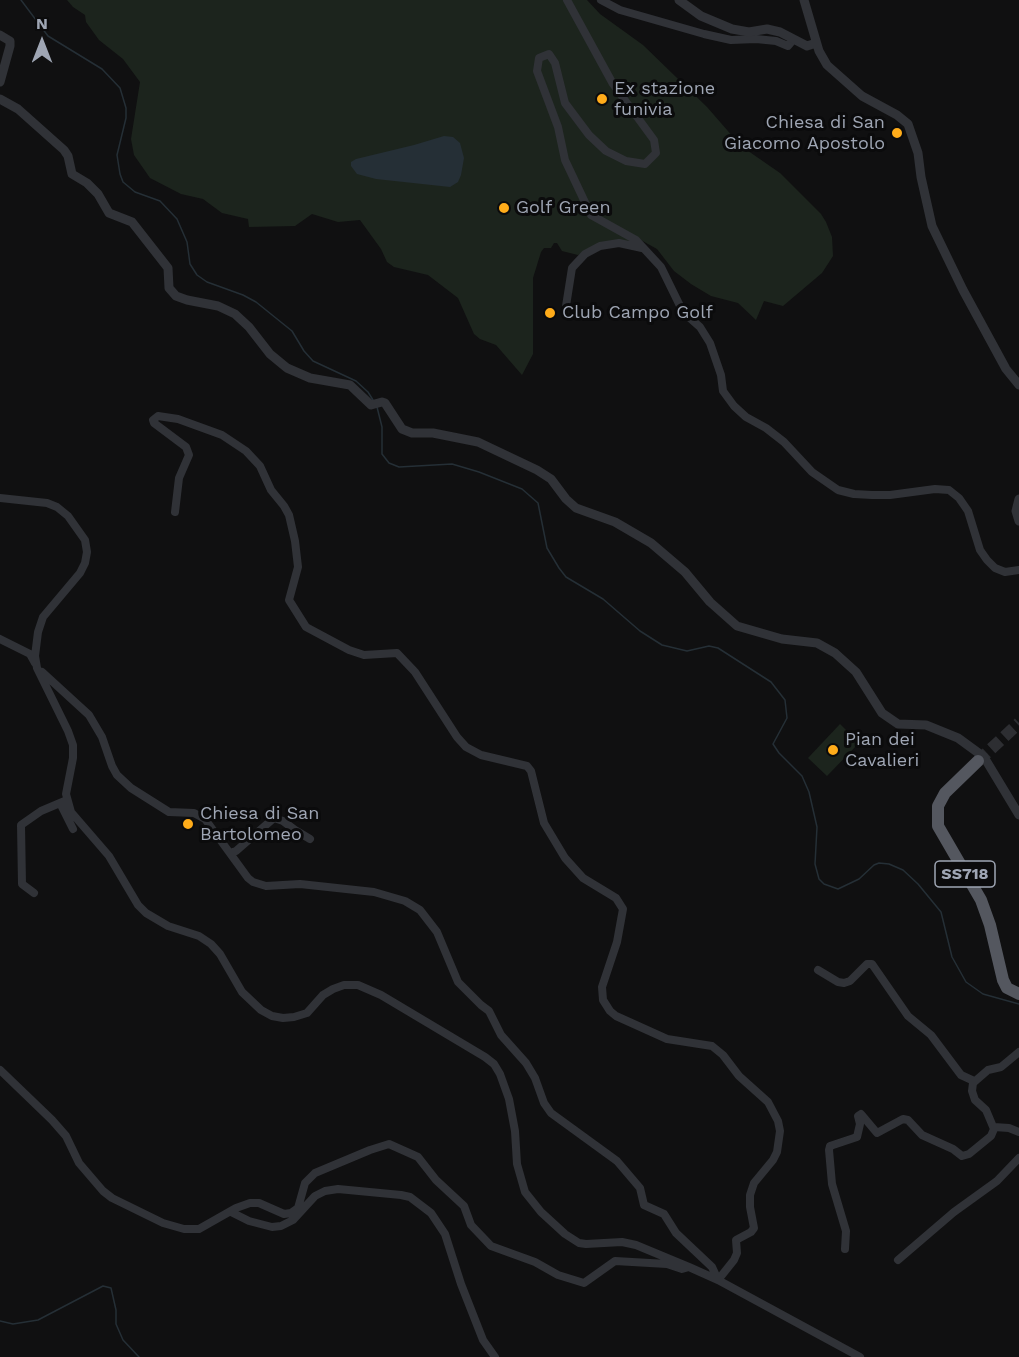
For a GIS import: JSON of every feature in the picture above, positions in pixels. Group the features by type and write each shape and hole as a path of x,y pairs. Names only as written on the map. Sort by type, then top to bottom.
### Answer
{"highway":[{"name":"SS718","path":"978,761 945,793 938,806 938,826 981,900 990,925 1003,980 1007,988 1019,994"}],"street":[{"path":"567,0 613,84 654,140 656,153 645,164 626,162 606,151 589,135 565,103 555,63 549,54 539,58 537,72 558,127 565,160 591,215 636,240 661,267 683,312 699,327 710,343 721,375 723,391 734,406 746,417 766,428 784,442 812,472 838,490 855,494 890,495 935,489 949,490 960,498 968,511 980,550 987,560 995,568 1005,573 1019,570"},
{"path":"601,0 620,10 731,40 776,41 788,46 793,40"},
{"path":"679,0 701,16 732,29 749,32 767,29 780,32 807,46 816,43"},
{"path":"804,0 816,43 827,65 862,96 897,115 908,124 918,153 932,226 1002,361 1019,385"},
{"path":"0,35 10,40 10,46 0,82"},
{"path":"0,99 18,109 64,150 68,156 72,174 87,183 98,194 109,213 132,222 168,268 169,288 176,296 218,306 235,314 249,327 270,354 287,368 310,378 350,385 371,405 385,403 402,429 412,433 434,433 478,442 537,470 551,479 576,508 615,522 651,543 685,572 710,602 737,626 782,639 817,643 836,653 856,672 882,713 898,724 926,725 958,738 984,756 1019,815"},
{"path":"566,306 572,268 585,254 600,246 619,243 639,247 646,251"},
{"path":"175,512 179,478 189,455 186,447 154,423 153,420 158,416 178,419 222,435 246,451 260,466 271,490 289,515 298,567 289,600 306,627 349,650 364,655 393,652 397,654 415,672 465,747 481,755 527,766 531,771 544,823 565,858 583,878 616,898 623,909 617,942 602,987 603,1000 610,1011 616,1016 667,1039 712,1046 723,1054 739,1076 768,1102 778,1121 780,1131 777,1152 754,1183 750,1195 754,1228 736,1240 737,1253 734,1260 718,1280"},
{"path":"0,498 47,503 57,507 68,516 86,540 86,564 43,617 38,632 35,656 37,668 89,715 102,737 117,776 131,788 169,812 194,813 205,819 248,879 266,886 300,884 374,892 405,901 420,910 437,932 459,982 475,1000 489,1011 501,1035 535,1078 544,1103 551,1113 617,1161 640,1188 644,1205 664,1214 676,1233 712,1267 718,1280"},
{"path":"1019,499 1016,511 1019,521"},
{"path":"0,639 30,654 69,731 73,745 73,758 63,801 73,829"},
{"path":"63,801 70,812 110,856 138,905 155,920 199,936 211,944 220,954 242,992 272,1017 294,1017 307,1013 323,995 333,989 344,985 358,985 375,992 456,1039 494,1064 500,1074 513,1115 519,1175 525,1192 541,1212 565,1234 586,1245 622,1242 636,1245 689,1267 718,1280 860,1357"},
{"path":"34,893 22,884 21,825 41,811 63,801"},
{"path":"230,853 236,851 274,818 283,821 310,839"},
{"path":"818,970 844,983 850,981 867,964 872,964 908,1016 931,1035 961,1075 974,1081"},
{"path":"845,1249 846,1231 832,1184 829,1150 833,1144 857,1137 859,1114 877,1133 903,1119 908,1120 922,1135 953,1149 962,1156 975,1151 991,1136 994,1127 986,1110 973,1096 974,1081 988,1070 1001,1067 1019,1052"},
{"path":"0,1070 66,1136 79,1163 103,1191 112,1198 163,1223 192,1230 250,1203 259,1203 284,1214 291,1213 298,1211 315,1196 325,1191 338,1190 410,1197 437,1220 445,1234 461,1284 483,1340 495,1357"},
{"path":"994,1127 1009,1128 1019,1132"},
{"path":"231,1212 249,1221 272,1227 281,1226 293,1220 298,1211 305,1183 315,1173 389,1144 418,1157 436,1180 464,1206 471,1225 492,1246 535,1262 558,1275 584,1283 615,1261 667,1264 682,1269 689,1267"},
{"path":"898,1260 954,1212 997,1181 1019,1158"}],"shaded area":[{"path":"67,0 587,0 600,14 643,45 707,107 741,146 780,173 821,214 832,237 833,256 822,273 783,306 764,301 756,320 738,303 711,296 691,284 674,271 657,249 639,239 632,244 619,241 578,255 562,251 557,243 554,243 551,248 544,248 541,252 533,278 533,354 522,375 496,345 474,334 458,298 428,275 394,267 387,262 381,249 360,220 338,222 312,214 295,226 249,227 248,219 222,213 203,199 181,194 150,178 134,155 131,139 140,82 123,59 99,40 86,22 85,15"},
{"path":"444,136 453,137 460,143 464,158 458,182 450,187 376,179 357,174 351,166 351,162 356,159"},
{"name":"Pian dei Cavalieri","path":"840,724 859,743 827,776 808,758"}],"waterway":[{"path":"21,0 48,36 102,69 120,88 126,108 126,118 117,155 123,182 135,192 160,201 177,219 187,242 190,264 197,275 207,282 256,302 292,331 313,361 356,381 373,400"},
{"path":"377,407 382,427 382,454 389,463 399,467 452,464 522,489 538,503 547,548 566,577 603,599 640,631 662,645 687,651 709,646 718,648 771,682 785,700 787,718 773,744 802,776 809,792 817,827 815,864 819,879 824,884 838,889 859,879 879,863 889,864 903,870 941,912 952,957 966,982 983,994 1019,1004"},
{"path":"0,1321 13,1324 38,1320 103,1286 111,1288 116,1310 116,1324 123,1340 139,1357"}],"tunnel":[{"path":"978,761 1019,723"}],"place":[{"name":"Ex stazione funivia","path":"602,99"},
{"name":"Chiesa di San Giacomo Apostolo","path":"897,133"},
{"name":"Golf Green","path":"504,208"},
{"name":"Club Campo Golf","path":"550,313"},
{"name":"Pian dei Cavalieri","path":"833,750"},
{"name":"Chiesa di San Bartolomeo","path":"188,824"}]}
